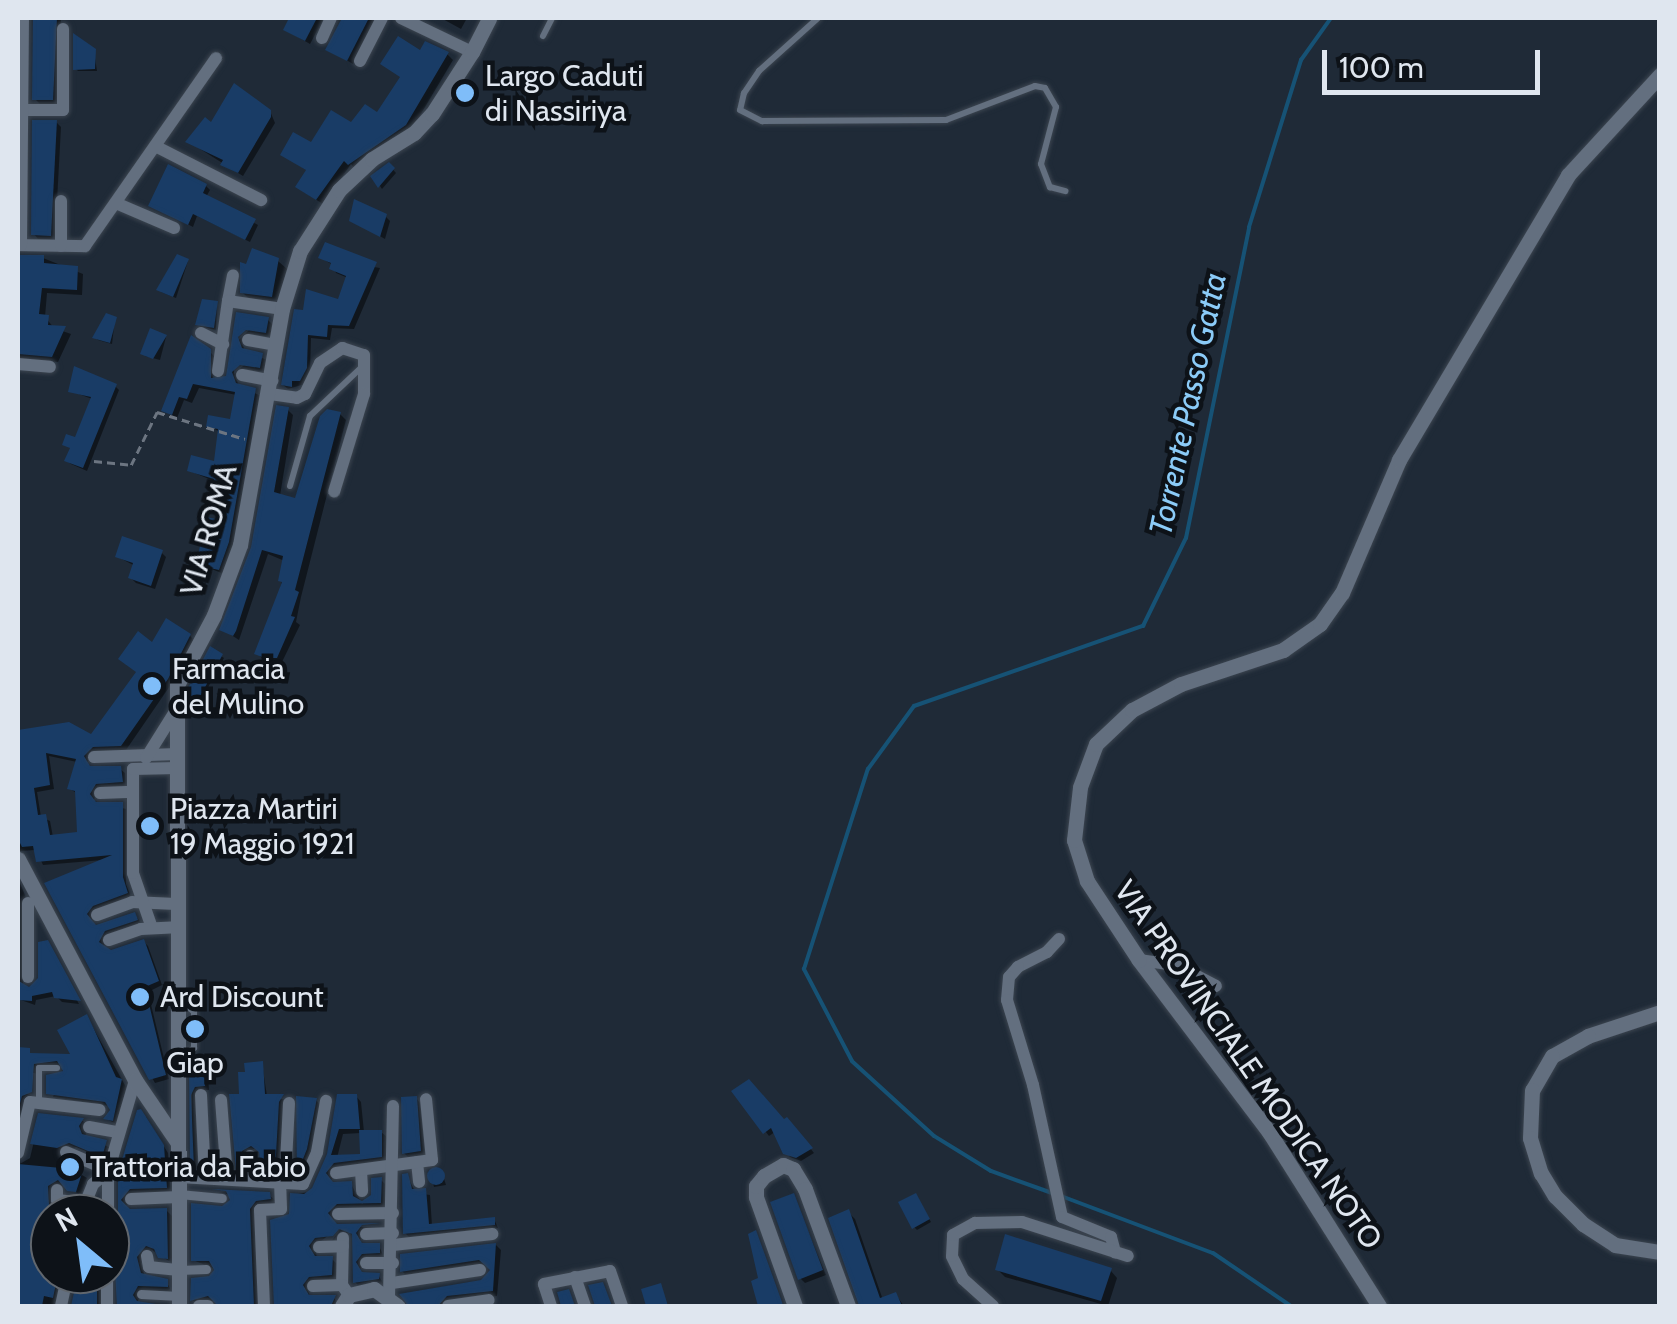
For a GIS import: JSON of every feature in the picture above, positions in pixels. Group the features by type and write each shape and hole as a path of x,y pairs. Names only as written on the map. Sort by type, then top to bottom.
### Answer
{"street":[{"path":"23,18 19,245 85,246 118,204 216,58"},
{"path":"322,38 331,18"},
{"path":"360,61 382,18"},
{"path":"401,18 472,52"},
{"name":"VIA ROMA","path":"179,1301 177,685 231,576 261,443 290,274 321,211 362,167 414,133 472,52 489,18"},
{"path":"22,110 63,110 63,29"},
{"name":"VIA PROVINCIALE MODICA NOTO","path":"1379,1306 1269,1132 1140,960 1087,880 1074,840 1080,787 1096,744 1122,717 1153,698 1282,650 1320,624 1349,574 1399,460 1568,175 1660,75"},
{"path":"157,148 261,200"},
{"path":"61,201 61,246"},
{"path":"118,204 174,228"},
{"path":"218,371 233,275"},
{"path":"228,302 282,309"},
{"path":"201,333 222,344"},
{"path":"248,340 277,345"},
{"path":"242,375 297,398 305,394 320,363 342,348 360,351 365,364 364,394 334,492"},
{"path":"18,364 50,367"},
{"path":"152,928 133,873 133,768 146,762 176,710"},
{"path":"94,757 177,761"},
{"path":"100,793 133,792"},
{"path":"18,859 28,900 135,1080 176,1140"},
{"path":"28,900 23,932 28,977"},
{"path":"96,915 132,902 176,904"},
{"path":"109,940 152,928 176,927"},
{"path":"993,1306 956,1268 952,1244 954,1235 962,1229 994,1220 1012,1220 1121,1254 1111,1237 1062,1217 1033,1085 1007,1000 1010,977 1018,967 1047,952 1059,939"},
{"path":"1140,960 1176,965 1216,986"},
{"path":"1660,1012 1588,1036 1552,1056 1532,1090 1530,1138 1541,1173 1554,1196 1582,1224 1614,1245 1660,1252"},
{"path":"108,1194 108,1171 135,1080"},
{"path":"154,1106 176,1095"},
{"path":"201,1095 204,1178"},
{"path":"336,1173 432,1160 426,1099"},
{"path":"222,1100 227,1178"},
{"path":"18,1153 21,1120 30,1102 100,1110"},
{"path":"131,1199 179,1190 204,1178 303,1184 318,1152 326,1102"},
{"path":"264,1306 260,1210 281,1209 289,1103"},
{"path":"393,1106 393,1295"},
{"path":"88,1127 118,1132"},
{"path":"66,1152 108,1171"},
{"path":"250,1156 251,1180"},
{"path":"417,1162 419,1182"},
{"path":"795,1306 756,1197 756,1186 764,1176 783,1166 793,1169 805,1189 848,1306"},
{"path":"361,1170 362,1192"},
{"path":"89,1194 93,1184 108,1171"},
{"path":"179,1190 222,1198"},
{"path":"338,1214 393,1213"},
{"path":"366,1234 394,1239 492,1234"},
{"path":"319,1247 343,1242 345,1296"},
{"path":"147,1256 149,1267 206,1269"},
{"path":"366,1263 393,1263"},
{"path":"313,1286 345,1296 374,1289 393,1295 480,1270"},
{"path":"551,1306 544,1284 610,1271 622,1306"},
{"path":"576,1277 585,1306"},
{"path":"140,1294 179,1301"},
{"path":"448,1306 488,1300"},
{"path":"199,1306 208,1306"}],"lane":[{"path":"543,36 552,18"},
{"path":"818,18 759,71 744,93 740,110 762,122 946,120 1035,86 1046,88 1056,106 1041,164 1050,186 1065,191"},
{"path":"290,486 310,416 365,364"},
{"path":"39,1103 39,1068 57,1068"}],"path":[{"path":"94,462 131,466 156,412 261,443"}],"building":[{"path":"33,18 57,18 53,100 32,100"},
{"path":"289,18 317,18 305,41 283,30"},
{"path":"342,18 369,18 347,61 325,50"},
{"path":"73,33 96,49 95,69 73,70"},
{"path":"398,36 420,50 425,41 449,52 406,125 348,165 344,161 316,200 295,187 306,170 280,155 293,132 311,142 331,110 351,122 365,104 377,112 400,77 380,64"},
{"path":"234,83 271,110 271,117 238,173 220,165 223,160 185,142 205,117 211,122"},
{"path":"32,120 57,120 51,236 31,235"},
{"path":"389,162 395,168 378,188 370,176"},
{"path":"168,164 207,184 203,193 256,219 245,240 193,214 188,225 148,206"},
{"path":"354,199 387,214 380,237 349,221"},
{"path":"325,242 377,262 349,326 328,325 327,337 308,335 307,368 300,381 292,381 292,387 281,385 294,309 303,310 306,289 338,299 346,276 329,269 331,263 318,258"},
{"path":"252,248 279,258 272,297 240,293 240,262 246,264"},
{"path":"177,254 189,259 173,297 156,290"},
{"path":"18,255 44,255 44,263 78,266 77,290 42,288 39,314 49,315 48,325 66,326 52,357 18,354"},
{"path":"202,299 218,301 214,328 195,325"},
{"path":"236,312 269,317 266,333 246,330 238,337 242,348 263,353 260,368 240,365 232,372 236,383 256,388 229,542 219,570 196,565 206,517 216,519 224,492 212,489 214,479 187,471 191,455 214,461 218,429 206,427 208,415 230,419 235,392 193,384 187,399 179,397 172,415 161,411 191,335 211,349 211,378 226,376"},
{"path":"106,313 117,317 110,343 92,338"},
{"path":"150,328 167,335 153,359 140,354"},
{"path":"74,366 117,384 83,468 64,461 70,448 62,445 66,434 75,437 91,397 68,392"},
{"path":"276,405 289,407 274,492 295,498 320,416 327,409 341,412 295,590 299,592 291,616 295,617 277,658 265,658 254,654 282,582 278,581 283,556 262,550 236,631 233,636 219,630 251,547"},
{"path":"122,536 163,550 151,586 128,578 133,563 115,557"},
{"path":"166,618 191,634 168,679 121,746 93,747 84,756 90,766 121,766 123,782 96,784 90,794 96,802 123,802 123,877 128,893 93,906 87,914 96,925 135,912 138,920 105,931 99,942 111,950 144,939 159,981 145,987 166,1075 149,1080 44,883 112,855 36,862 33,846 22,847 18,839 18,730 69,722 91,734 136,672 118,659 138,631 152,642","holes":["46,753 76,759 67,789 75,791 77,832 50,835 46,814 38,815 34,788 50,785"]},
{"path":"210,646 223,654 196,704 188,699 188,688"},
{"path":"48,940 81,1001 54,998 52,992 32,996 32,1001 18,1000 18,945 19,981 29,987 38,978 38,942"},
{"path":"87,1014 116,1077 122,1079 113,1121 103,1119 110,1110 105,1102 46,1094 46,1075 63,1071 57,1061 34,1064 32,1092 22,1096 18,1111 18,1047 30,1048 30,1053 70,1054 57,1030"},
{"path":"263,1061 265,1094 284,1094 279,1102 275,1172 261,1172 259,1152 251,1146 242,1151 241,1170 236,1170 229,1094 239,1094 238,1072 245,1072 244,1063"},
{"path":"189,1069 204,1069 205,1086 195,1087 191,1095 194,1168 190,1168"},
{"path":"749,1079 813,1148 796,1158 783,1154 771,1128 763,1134 731,1091"},
{"path":"337,1094 357,1094 360,1129 339,1129 331,1155 360,1154 359,1130 382,1130 382,1157 334,1163 326,1173 333,1182 352,1181 353,1196 362,1201 371,1195 371,1178 382,1177 381,1203 337,1204 328,1213 337,1224 381,1223 362,1225 356,1233 362,1243 380,1243 380,1253 362,1254 356,1262 362,1272 380,1273 379,1279 353,1283 352,1234 339,1229 333,1236 315,1238 309,1246 315,1256 333,1256 332,1275 309,1277 303,1285 309,1295 336,1295 331,1306 274,1306 270,1220 289,1214 290,1193 304,1194 312,1188 327,1154"},
{"path":"296,1096 317,1098 307,1149 297,1174"},
{"path":"417,1096 421,1151 402,1154 401,1097"},
{"path":"141,1109 164,1145 167,1188 130,1189 126,1194 118,1194 118,1173 137,1110"},
{"path":"38,1113 84,1118 79,1126 82,1134 107,1140 102,1157 69,1143 57,1148 30,1144"},
{"path":"18,1164 83,1170 76,1192 67,1191 58,1180 48,1186 48,1194 30,1194 30,1294 54,1294 53,1298 44,1296 42,1306 18,1306"},
{"path":"436,1167 445,1176 436,1185 427,1176"},
{"path":"408,1173 412,1189 426,1188 429,1224 495,1217 495,1225 403,1234 402,1174"},
{"path":"211,1189 270,1192 271,1199 256,1201 250,1209 254,1306 218,1306 208,1296 190,1301 191,1278 209,1276 214,1270 209,1261 191,1261 191,1203 222,1206 230,1200 226,1191"},
{"path":"794,1193 823,1270 798,1280 770,1202"},
{"path":"916,1193 930,1219 912,1229 898,1202"},
{"path":"167,1208 168,1259 158,1258 154,1249 146,1246 137,1257 141,1273 168,1279 168,1287 138,1286 133,1295 137,1301 168,1306 117,1306 116,1294 130,1294 130,1209"},
{"path":"849,1209 880,1298 896,1292 902,1306 859,1306 828,1218"},
{"path":"756,1230 783,1306 758,1306 751,1281 758,1278 748,1234"},
{"path":"1005,1234 1112,1268 1101,1301 995,1270"},
{"path":"496,1243 493,1291 447,1296 438,1306 408,1306 399,1294 481,1280 490,1270 479,1260 400,1272 400,1254"},
{"path":"603,1282 612,1306 595,1306 588,1285"},
{"path":"661,1283 668,1306 646,1306 641,1289"},
{"path":"569,1289 575,1306 561,1306 557,1292"},
{"path":"74,1294 97,1294 97,1306 71,1306"}],"waterway":[{"name":"Torrente Passo Gatta","path":"1052,1193 991,1171 934,1136 852,1061 804,969 868,769 914,706 1143,626 1186,538 1249,227 1301,60 1331,18"},
{"name":"Torrente Passo Gatta","path":"1061,1196 1213,1253 1291,1306"}],"place":[{"name":"Largo Caduti di Nassiriya","path":"465,93"},
{"name":"Farmacia del Mulino","path":"152,686"},
{"name":"Piazza Martiri 19 Maggio 1921","path":"150,826"},
{"name":"Ard Discount","path":"140,997"},
{"name":"Giap","path":"195,1029"},
{"name":"Trattoria da Fabio","path":"70,1167"}]}
